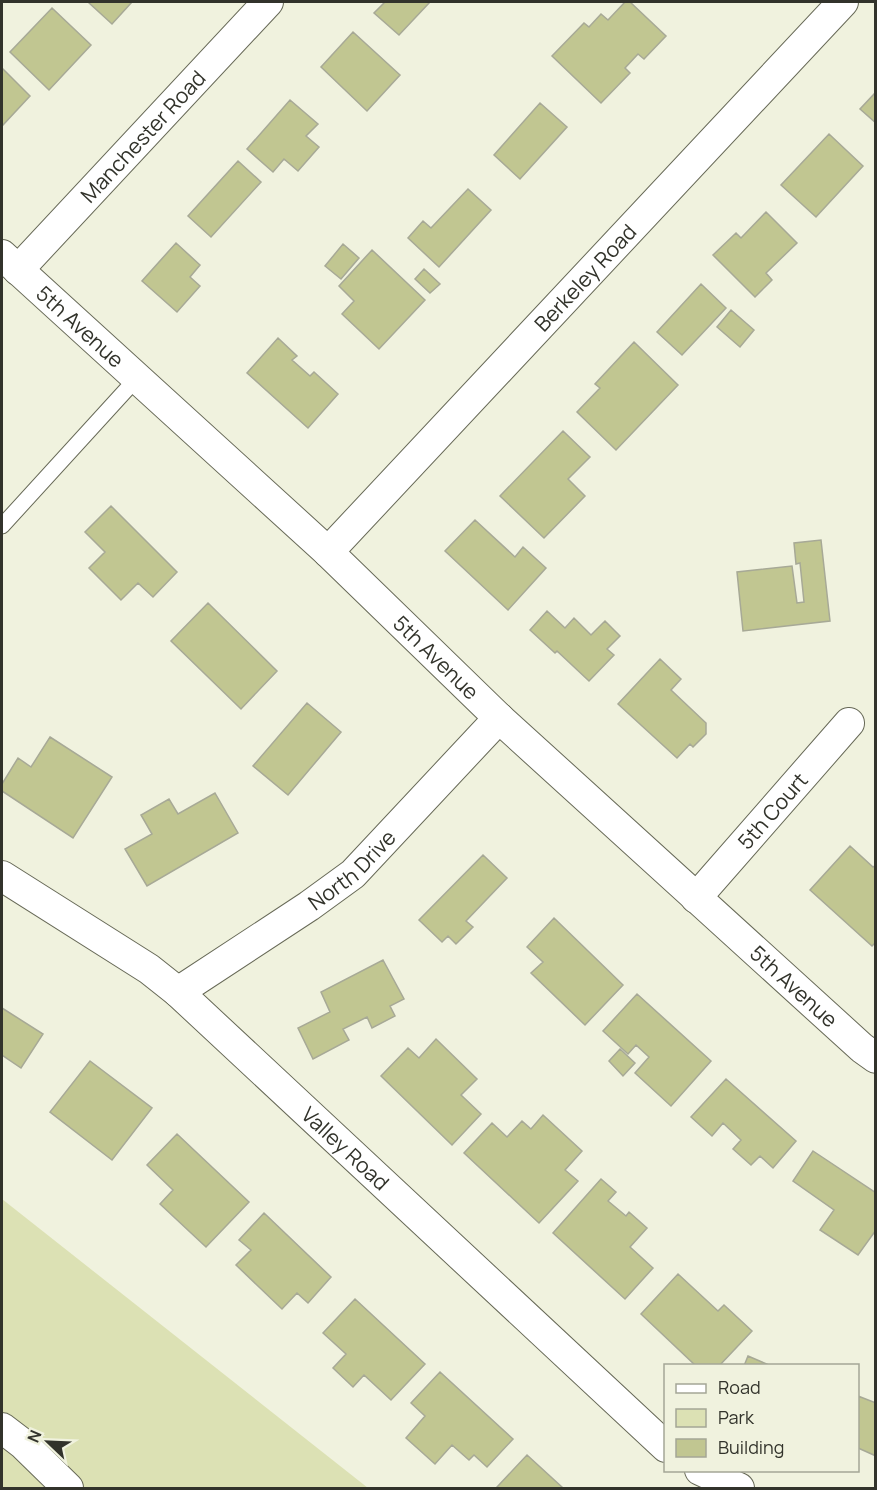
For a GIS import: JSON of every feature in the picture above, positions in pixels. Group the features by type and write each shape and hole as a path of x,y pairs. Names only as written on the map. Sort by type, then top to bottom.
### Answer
{"street":[{"name":"Manchester Road","path":"10,263 268,2"},
{"name":"Berkeley Road","path":"328,552 843,2"},
{"name":"5th Avenue","path":"10,263 328,552 499,718 862,1048 876,1058"},
{"name":"North Drive","path":"178,992 309,906 353,874 499,718"},
{"name":"5th Court","path":"696,898 849,723"},
{"name":"Valley Road","path":"2,876 150,969 178,992 664,1445"},
{"path":"2,1428 23,1444 68,1488"},
{"path":"704,1472 739,1488"}],"lane":[{"path":"2,526 136,378"}],"green space":[{"path":"2,1199 368,1488 2,1488"}],"building":[{"path":"88,2 132,2 112,24"},
{"path":"385,2 430,2 399,35 374,13"},
{"path":"625,2 630,2 666,36 644,59 638,54 625,68 630,73 601,103 552,56 584,23 589,27 601,14 608,20"},
{"path":"52,8 91,45 49,90 10,52"},
{"path":"353,32 400,75 367,111 321,67"},
{"path":"2,68 30,96 2,126"},
{"path":"876,92 876,123 860,109"},
{"path":"290,100 318,124 306,136 319,147 298,171 284,159 273,172 247,149"},
{"path":"540,103 567,127 520,179 494,155"},
{"path":"829,134 863,166 816,217 781,185"},
{"path":"238,161 261,182 211,237 188,216"},
{"path":"468,189 491,210 439,267 408,238 423,221 431,228"},
{"path":"766,212 797,243 766,273 772,280 755,297 713,255 736,233 741,238"},
{"path":"176,243 200,265 190,277 200,286 177,312 142,281"},
{"path":"343,244 359,258 341,279 325,266"},
{"path":"372,250 425,300 379,349 342,314 354,301 339,286"},
{"path":"424,269 440,284 430,293 415,279"},
{"path":"701,284 726,308 682,355 657,332"},
{"path":"731,310 754,330 740,347 717,327"},
{"path":"278,338 297,356 292,360 310,376 314,372 338,394 308,428 247,373"},
{"path":"634,342 678,385 616,450 577,412 600,388 595,384"},
{"path":"563,431 590,457 568,479 585,496 544,538 500,496"},
{"path":"111,506 177,572 153,597 138,583 121,600 89,568 105,552 85,532"},
{"path":"475,520 515,557 523,547 546,568 508,610 445,551"},
{"path":"821,540 830,621 743,631 737,572 792,566 797,603 804,602 800,563 796,564 794,543"},
{"path":"208,603 277,671 241,709 171,641"},
{"path":"547,611 565,628 574,618 591,635 605,621 620,636 607,649 614,655 589,681 530,630"},
{"path":"660,659 681,679 671,690 706,723 706,734 693,747 690,744 677,758 618,704"},
{"path":"307,703 341,732 288,795 253,766"},
{"path":"50,737 112,777 73,838 2,791 2,784 18,758 31,767"},
{"path":"215,793 238,833 147,886 125,849 152,834 141,815 169,799 178,814"},
{"path":"850,846 873,867 876,865 876,942 872,946 810,890"},
{"path":"483,855 507,878 466,921 473,927 456,944 448,936 442,942 419,920"},
{"path":"554,918 623,985 585,1025 531,973 543,962 527,947"},
{"path":"383,960 404,999 390,1006 395,1016 372,1028 367,1017 343,1029 349,1040 313,1059 298,1028 330,1012 321,992"},
{"path":"637,994 711,1061 671,1106 635,1073 649,1057 636,1045 628,1054 603,1031"},
{"path":"2,1008 43,1034 21,1068 2,1055"},
{"path":"436,1039 477,1079 461,1095 481,1114 452,1145 381,1076 408,1048 419,1058"},
{"path":"620,1049 635,1063 623,1076 609,1061"},
{"path":"90,1061 152,1108 112,1160 50,1112"},
{"path":"726,1079 796,1141 773,1168 760,1156 751,1165 733,1149 741,1140 723,1123 712,1136 691,1117"},
{"path":"543,1115 582,1151 565,1170 578,1181 539,1223 464,1153 492,1123 507,1137 522,1121 531,1129"},
{"path":"177,1134 249,1202 206,1247 160,1204 173,1190 147,1165"},
{"path":"813,1151 876,1193 876,1230 858,1255 820,1230 834,1210 793,1181"},
{"path":"601,1179 616,1192 608,1201 626,1216 629,1212 647,1228 630,1247 653,1268 625,1299 553,1233"},
{"path":"264,1213 331,1277 308,1303 297,1293 282,1309 236,1265 251,1250 239,1240"},
{"path":"678,1274 718,1311 724,1305 752,1331 721,1364 694,1364 641,1314"},
{"path":"355,1299 425,1364 391,1400 364,1375 353,1387 333,1368 346,1354 323,1333"},
{"path":"748,1356 767,1364 745,1364"},
{"path":"440,1372 513,1439 487,1467 474,1455 469,1460 452,1445 435,1464 406,1438 425,1416 411,1403"},
{"path":"859,1396 876,1403 876,1456 859,1448"},
{"path":"527,1455 563,1488 497,1487"}]}
